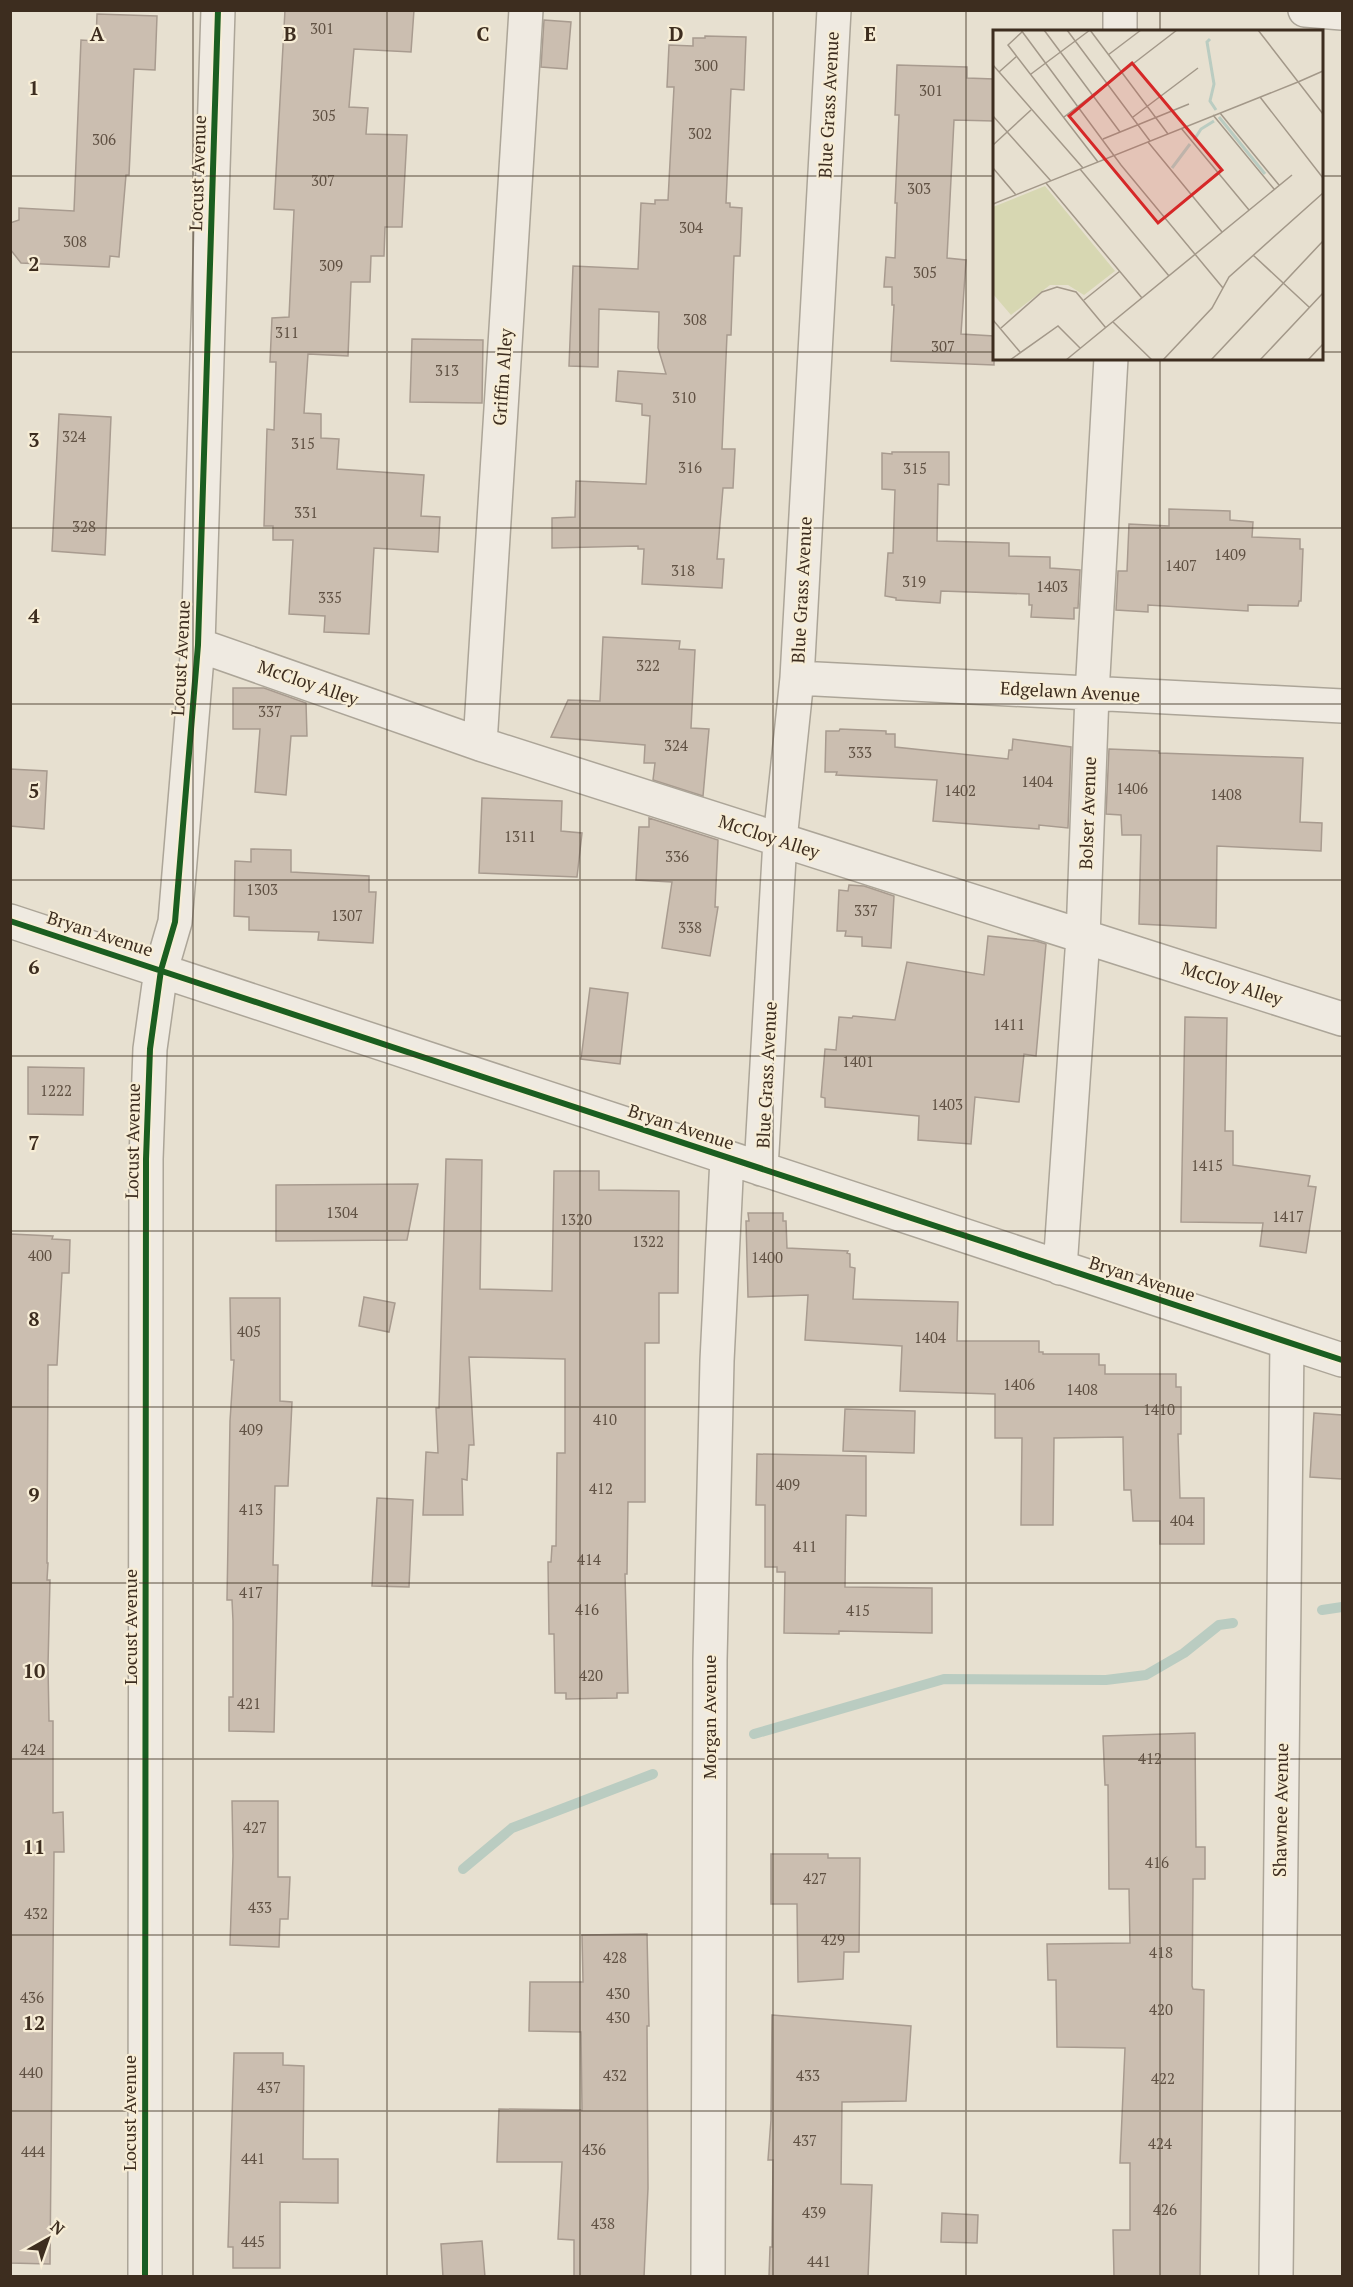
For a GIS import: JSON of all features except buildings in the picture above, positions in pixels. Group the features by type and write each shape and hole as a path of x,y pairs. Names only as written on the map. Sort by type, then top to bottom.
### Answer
{"street":[{"name":"Locust Avenue","path":"145,2277 146,1159 150,1049 161,970 175,922 198,645 218,10"},
{"name":"Griffin Alley","path":"480,744 526,10"},
{"name":"Blue Grass Avenue","path":"761,1169 780,840 797,678 834,10"},
{"path":"1120,10 1120,30"},
{"path":"1305,10 1342,13"},
{"name":"Bolser Avenue","path":"1060,1268 1083,937 1092,694 1112,360"},
{"name":"McCloy Alley","path":"198,645 480,744 1342,1019"},
{"name":"Edgelawn Avenue","path":"797,678 1342,706"},
{"name":"Bryan Avenue","path":"10,921 1342,1360"},
{"name":"Morgan Avenue","path":"708,2277 710,1648 717,1361 727,1158"},
{"name":"Shawnee Avenue","path":"1276,2277 1287,1343"}],"waterway":[{"path":"1322,1610 1342,1607"},
{"path":"754,1734 944,1679 1106,1680 1146,1675 1184,1653 1219,1625 1233,1623"},
{"path":"463,1869 512,1828 653,1774"}],"cycle path":[{"path":"145,2276 146,1159 150,1049 161,970 175,922 198,645 218,10"},
{"path":"10,921 1342,1360"}]}
